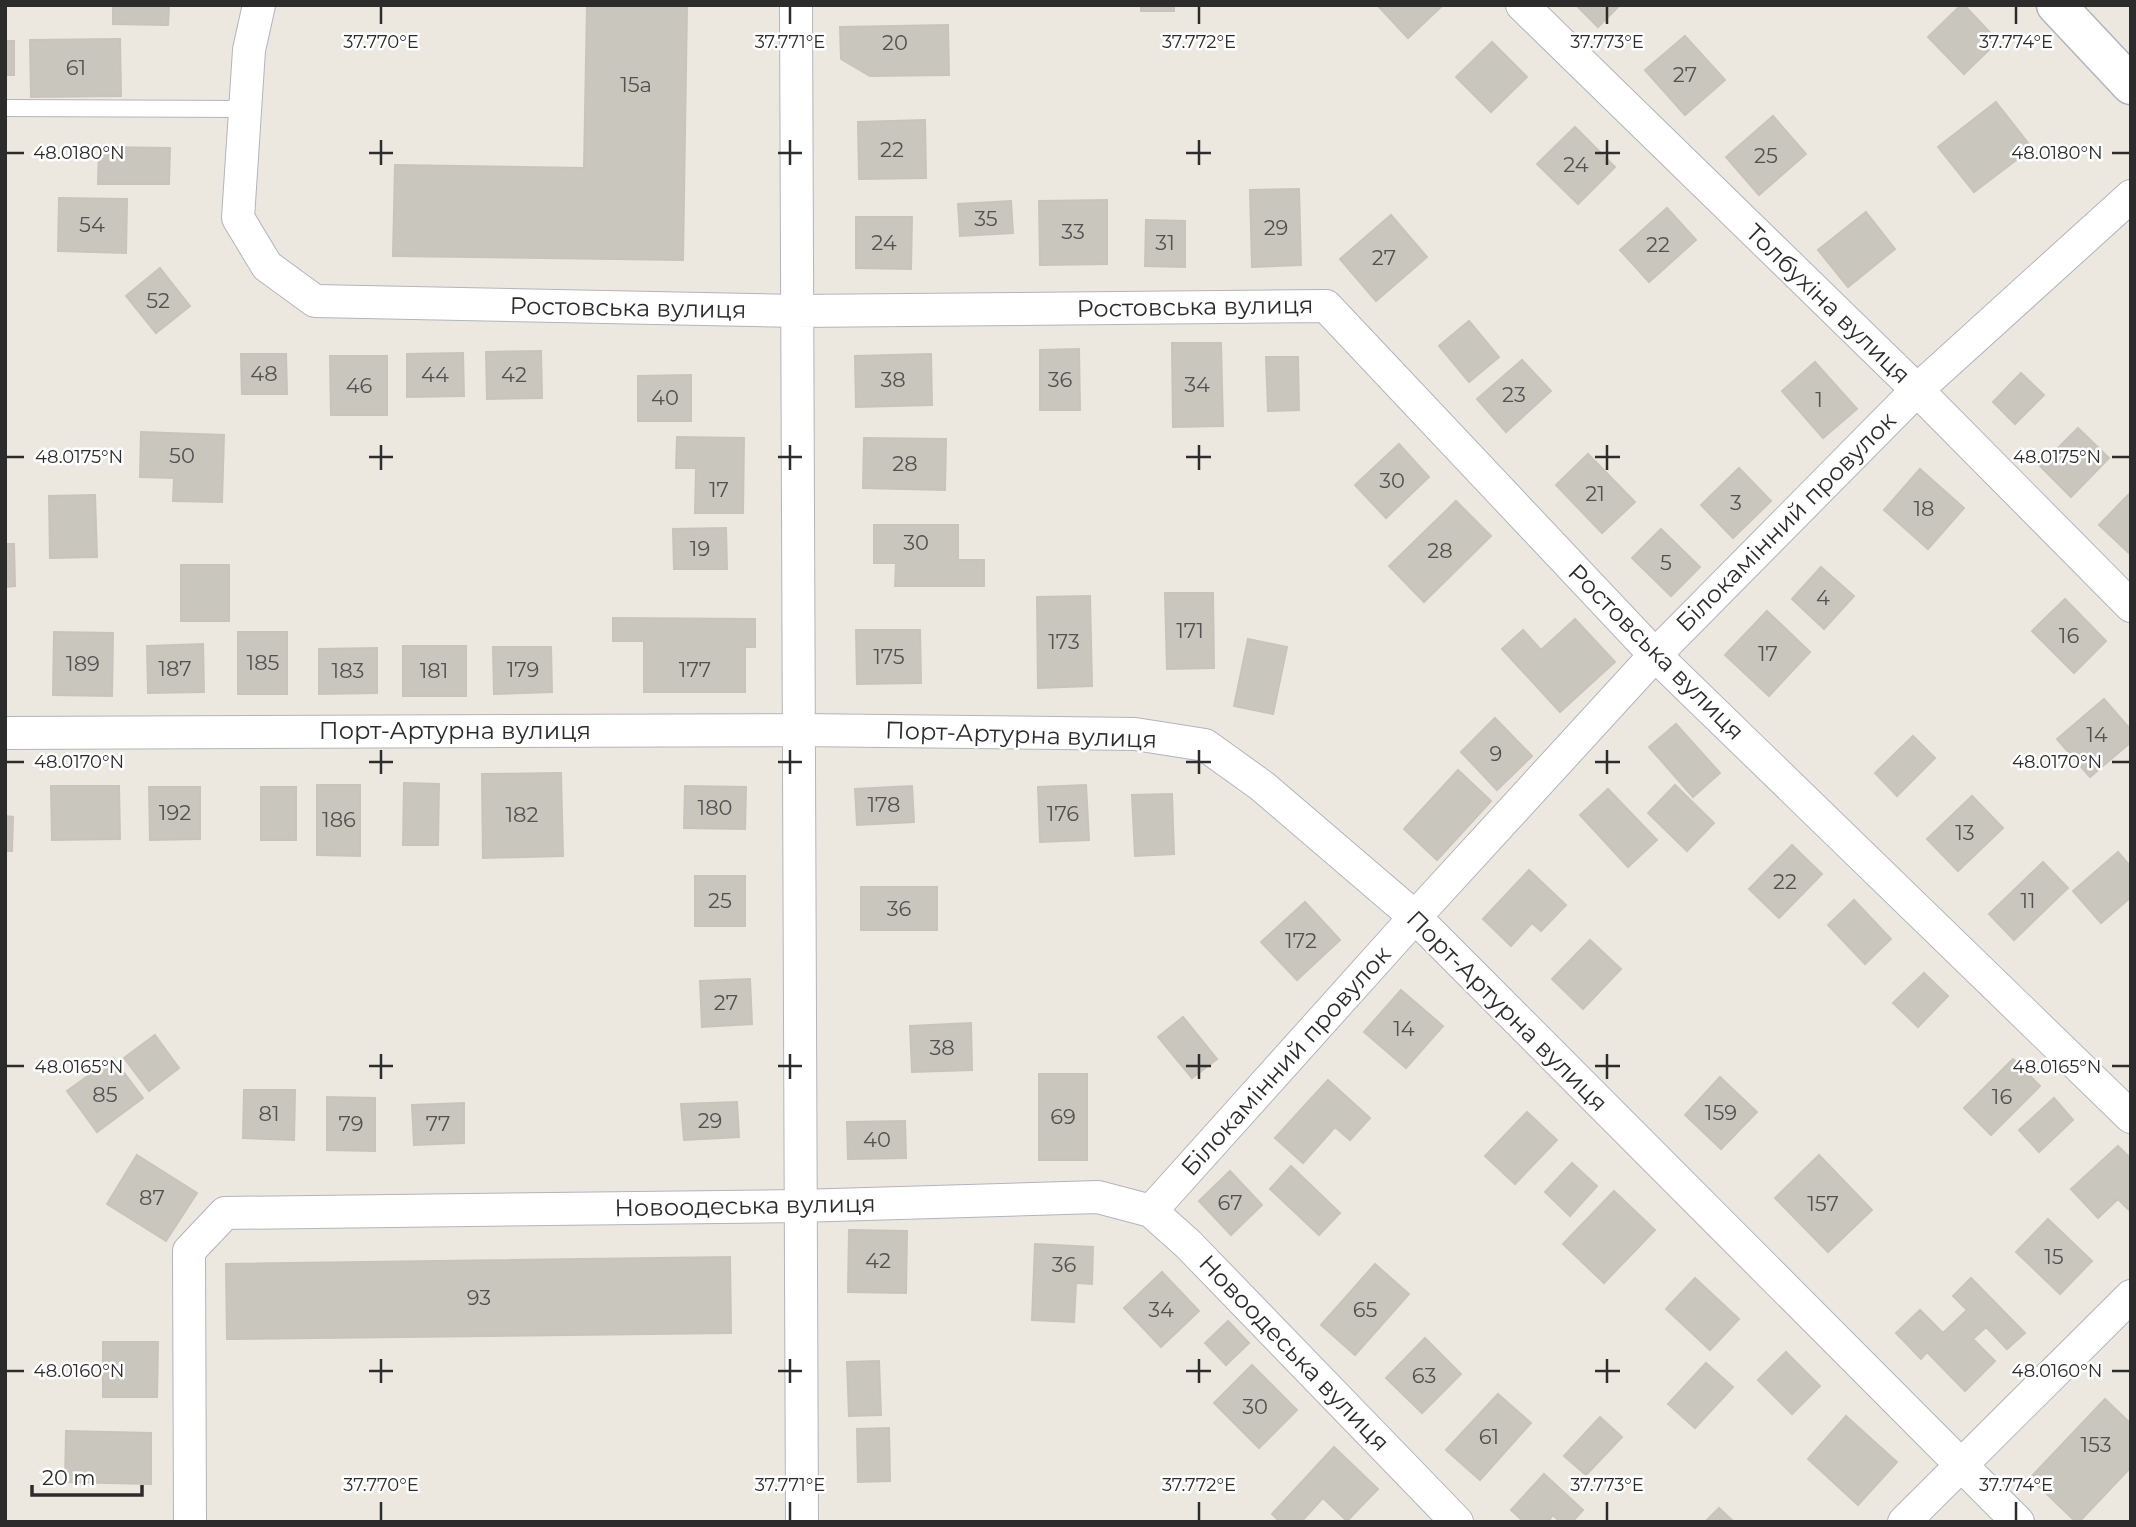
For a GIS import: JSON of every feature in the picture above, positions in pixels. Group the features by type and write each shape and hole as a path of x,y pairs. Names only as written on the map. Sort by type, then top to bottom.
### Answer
{"street":[{"path":"244,109 249,50 259,5"},
{"path":"796,5 802,1522"},
{"name":"Толбухіна вулиця","path":"1522,5 1917,390 2131,606"},
{"path":"2056,5 2131,85"},
{"name":"Ростовська вулиця","path":"244,109 238,218 267,266 315,301 796,311 1326,306 1655,655 2131,1117"},
{"name":"Білокамінний провулок","path":"1151,1212 1415,917 1655,655 1917,390 2131,196"},
{"name":"Порт-Артурна вулиця","path":"5,733 798,730 1135,734 1205,745 1262,786 1415,917 2018,1522"},
{"name":"Новоодеська вулиця","path":"190,1522 188,1251 225,1213 799,1206 1098,1198 1151,1212 1188,1244 1457,1522"},
{"path":"1904,1522 2131,1296"}],"lane":[{"path":"5,108 244,109"}],"building":[{"path":"113,5 169,5 168,25 113,24"},
{"path":"587,5 687,5 683,260 393,256 395,165 584,168"},
{"path":"1141,5 1174,5 1174,11 1141,11"},
{"path":"1443,5 1408,38 1379,7"},
{"path":"1576,5 1620,5 1598,27"},
{"path":"1961,5 1998,41 1964,74 1928,37"},
{"path":"948,25 949,75 870,76 841,59 840,27"},
{"path":"1685,36 1725,80 1685,115 1645,70"},
{"path":"120,39 121,96 31,97 30,40"},
{"path":"5,41 14,41 14,75 5,75"},
{"path":"1492,42 1527,77 1491,112 1456,77"},
{"path":"1996,102 2032,148 1974,192 1938,147"},
{"path":"1773,116 1806,154 1759,195 1726,157"},
{"path":"925,120 926,178 859,179 858,122"},
{"path":"1575,127 1615,167 1578,204 1537,164"},
{"path":"99,147 170,148 169,184 98,184"},
{"path":"1299,189 1301,265 1252,267 1250,190"},
{"path":"59,198 127,199 126,253 58,251"},
{"path":"1107,200 1107,264 1040,265 1039,201"},
{"path":"1011,201 1013,233 960,236 958,204"},
{"path":"1667,208 1696,240 1649,282 1620,250"},
{"path":"1866,212 1895,249 1848,287 1818,250"},
{"path":"1391,215 1427,257 1376,301 1340,259"},
{"path":"856,217 912,217 911,269 856,268"},
{"path":"1146,220 1185,221 1185,267 1145,266"},
{"path":"160,268 190,306 156,333 126,296"},
{"path":"1469,321 1499,357 1469,382 1439,346"},
{"path":"1172,343 1221,343 1223,426 1173,427"},
{"path":"1079,349 1080,410 1040,410 1040,350"},
{"path":"541,351 542,398 487,399 486,352"},
{"path":"463,353 464,396 407,397 407,354"},
{"path":"241,354 286,354 287,394 242,394"},
{"path":"931,354 932,405 856,407 855,356"},
{"path":"330,356 387,356 387,415 331,415"},
{"path":"1266,357 1298,357 1299,410 1268,411"},
{"path":"1522,360 1551,391 1506,432 1477,399"},
{"path":"1815,362 1857,409 1823,438 1782,391"},
{"path":"2021,373 2044,395 2015,424 1993,402"},
{"path":"691,375 691,421 638,421 638,376"},
{"path":"2078,428 2109,458 2071,497 2040,466"},
{"path":"141,432 224,435 222,502 173,501 174,478 140,477"},
{"path":"677,437 744,438 743,513 695,513 696,468 676,468"},
{"path":"864,438 946,439 945,490 863,488"},
{"path":"1399,444 1429,477 1386,518 1355,485"},
{"path":"1588,454 1635,502 1602,533 1556,485"},
{"path":"1739,468 1771,501 1733,538 1701,505"},
{"path":"1920,469 1964,508 1928,549 1884,510"},
{"path":"2131,492 2131,551 2129,553 2099,525"},
{"path":"95,495 97,557 50,558 49,496"},
{"path":"1456,501 1491,536 1424,602 1389,566"},
{"path":"874,525 958,525 958,560 984,560 984,586 895,586 896,563 874,563"},
{"path":"726,528 727,569 674,569 673,529"},
{"path":"1661,529 1700,567 1671,596 1632,558"},
{"path":"5,544 14,544 15,586 5,587"},
{"path":"181,565 229,565 229,621 181,621"},
{"path":"1821,567 1854,596 1824,629 1792,599"},
{"path":"1165,593 1213,593 1214,668 1167,669"},
{"path":"1090,596 1092,686 1038,688 1037,597"},
{"path":"2065,599 2106,641 2074,673 2032,631"},
{"path":"1767,611 1810,652 1769,696 1725,655"},
{"path":"613,618 755,619 755,647 745,647 745,692 644,692 644,641 613,641"},
{"path":"1575,619 1615,662 1560,712 1502,649 1523,630 1541,650"},
{"path":"856,630 920,630 921,683 857,684"},
{"path":"54,632 113,633 112,696 53,695"},
{"path":"238,632 287,632 287,694 238,694"},
{"path":"1248,639 1287,647 1273,714 1234,706"},
{"path":"203,644 204,692 148,693 147,646"},
{"path":"403,646 466,646 466,696 403,696"},
{"path":"493,647 551,647 552,692 494,694"},
{"path":"377,648 377,693 319,694 319,649"},
{"path":"2104,699 2131,730 2131,742 2090,777 2057,739"},
{"path":"1495,718 1532,756 1497,790 1461,752"},
{"path":"1676,724 1720,773 1693,797 1649,747"},
{"path":"1913,736 1935,758 1897,796 1875,773"},
{"path":"1458,770 1491,801 1437,860 1404,829"},
{"path":"561,773 563,856 483,858 482,774"},
{"path":"404,783 439,784 438,845 403,845"},
{"path":"317,785 360,785 360,856 317,855"},
{"path":"1086,785 1089,840 1040,842 1038,787"},
{"path":"1675,785 1714,823 1687,851 1648,813"},
{"path":"51,786 119,786 120,839 52,840"},
{"path":"685,786 746,787 745,829 684,828"},
{"path":"912,786 914,822 857,825 855,789"},
{"path":"149,787 200,787 200,839 150,840"},
{"path":"261,787 296,787 296,840 261,840"},
{"path":"1608,789 1657,840 1628,867 1580,815"},
{"path":"1172,794 1174,854 1135,856 1132,795"},
{"path":"1972,796 2003,828 1958,871 1927,839"},
{"path":"5,816 13,817 12,851 5,851"},
{"path":"1792,845 1822,874 1779,918 1749,889"},
{"path":"2118,852 2131,867 2131,897 2101,923 2073,891"},
{"path":"2043,862 2068,888 2014,940 1989,914"},
{"path":"1529,870 1566,905 1541,931 1532,923 1511,946 1483,919"},
{"path":"695,876 745,876 745,926 695,926"},
{"path":"861,887 937,887 937,930 861,930"},
{"path":"1854,900 1891,939 1865,964 1828,925"},
{"path":"1305,902 1340,940 1297,980 1261,942"},
{"path":"1590,940 1621,969 1583,1009 1552,979"},
{"path":"1924,973 1948,996 1918,1027 1893,1003"},
{"path":"750,979 752,1024 702,1027 700,981"},
{"path":"1401,990 1443,1026 1406,1068 1364,1032"},
{"path":"1183,1017 1217,1059 1192,1078 1158,1037"},
{"path":"971,1023 972,1070 912,1072 910,1026"},
{"path":"155,1035 179,1068 149,1091 124,1058"},
{"path":"113,1058 143,1098 97,1132 67,1091"},
{"path":"2013,1059 2040,1086 1991,1135 1964,1108"},
{"path":"1039,1074 1087,1074 1087,1160 1039,1160"},
{"path":"1720,1077 1757,1112 1721,1149 1685,1115"},
{"path":"1328,1080 1370,1118 1350,1140 1335,1127 1303,1163 1275,1138"},
{"path":"244,1090 295,1090 294,1140 243,1138"},
{"path":"327,1097 375,1098 375,1151 327,1150"},
{"path":"2054,1098 2073,1120 2039,1152 2019,1130"},
{"path":"737,1102 739,1137 684,1140 681,1104"},
{"path":"464,1103 464,1143 414,1145 412,1105"},
{"path":"1527,1112 1557,1140 1515,1184 1485,1156"},
{"path":"905,1121 906,1158 848,1159 847,1122"},
{"path":"2118,1146 2131,1159 2131,1212 2118,1199 2098,1218 2071,1189"},
{"path":"137,1155 197,1193 166,1241 107,1204"},
{"path":"1819,1155 1872,1210 1828,1252 1775,1198"},
{"path":"1572,1163 1597,1186 1570,1216 1545,1192"},
{"path":"1291,1166 1340,1213 1319,1235 1270,1189"},
{"path":"1230,1171 1262,1205 1231,1235 1199,1201"},
{"path":"1614,1191 1655,1230 1604,1283 1563,1244"},
{"path":"2048,1219 2092,1261 2060,1294 2016,1252"},
{"path":"849,1230 907,1231 906,1293 848,1292"},
{"path":"1035,1244 1093,1247 1092,1284 1076,1283 1074,1322 1032,1320"},
{"path":"730,1257 731,1333 227,1339 226,1264"},
{"path":"1375,1264 1409,1294 1355,1355 1321,1325"},
{"path":"1162,1272 1199,1311 1161,1347 1124,1308"},
{"path":"1695,1278 1739,1319 1710,1350 1666,1309"},
{"path":"1971,1278 2025,1333 2007,1349 1986,1327 1973,1339 1995,1361 1965,1391 1927,1352 1921,1359 1896,1333 1920,1310 1943,1333 1967,1310 1953,1296"},
{"path":"1228,1321 1249,1343 1226,1365 1205,1343"},
{"path":"1425,1338 1461,1374 1422,1413 1386,1378"},
{"path":"103,1342 158,1342 157,1397 103,1397"},
{"path":"1786,1352 1820,1386 1792,1414 1758,1380"},
{"path":"879,1361 881,1415 849,1416 847,1362"},
{"path":"1706,1363 1733,1387 1695,1428 1668,1404"},
{"path":"1252,1365 1297,1410 1259,1448 1214,1403"},
{"path":"1498,1394 1531,1423 1480,1480 1446,1450"},
{"path":"2105,1399 2131,1424 2131,1467 2079,1522 2076,1522 2030,1478"},
{"path":"1846,1416 1897,1462 1858,1505 1808,1459"},
{"path":"1600,1417 1622,1437 1586,1475 1564,1456"},
{"path":"889,1428 890,1481 858,1482 857,1429"},
{"path":"66,1431 151,1433 151,1484 65,1482"},
{"path":"1334,1447 1378,1489 1347,1521 1323,1498 1301,1522 1280,1522 1272,1514"},
{"path":"1544,1474 1583,1510 1572,1522 1560,1522 1553,1515 1548,1522 1524,1522 1511,1510"},
{"path":"1719,1508 1734,1522 1705,1522"}]}
